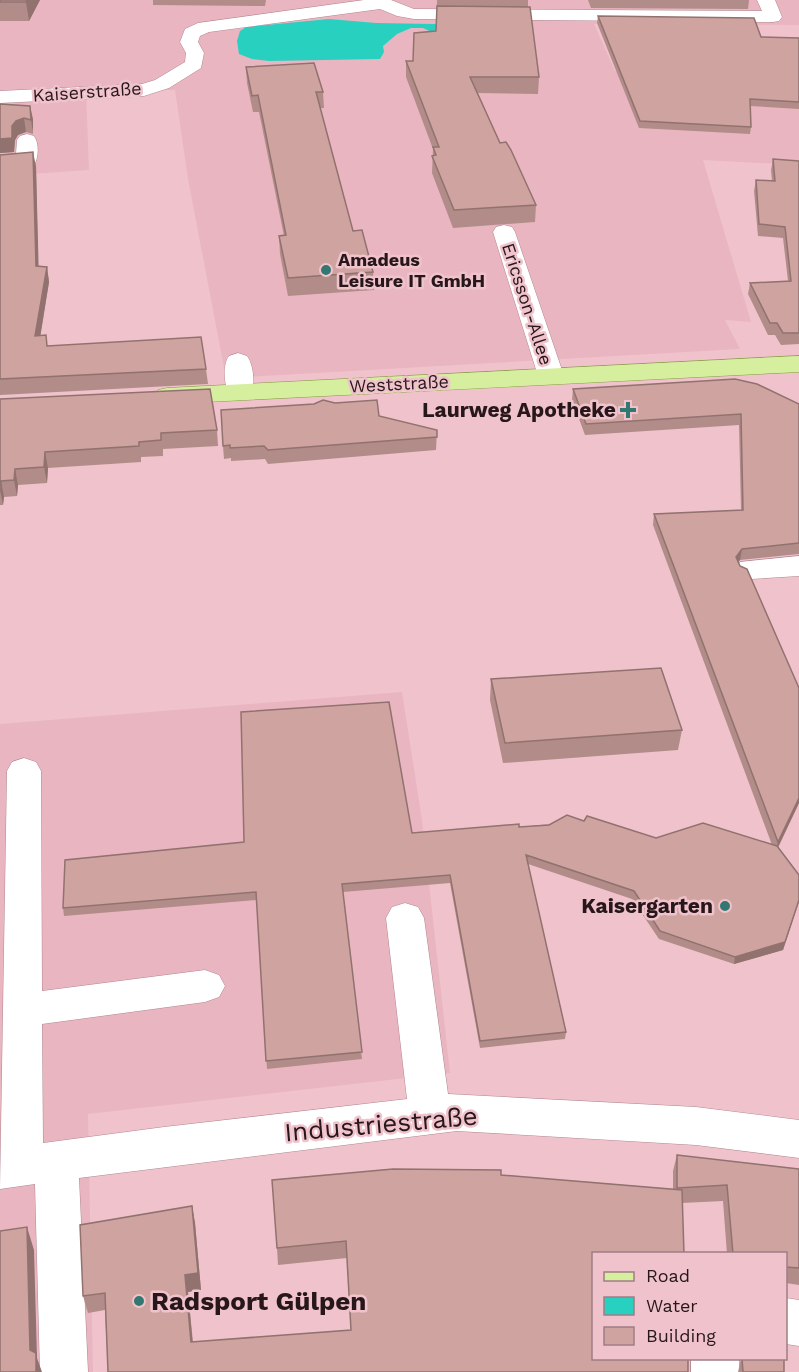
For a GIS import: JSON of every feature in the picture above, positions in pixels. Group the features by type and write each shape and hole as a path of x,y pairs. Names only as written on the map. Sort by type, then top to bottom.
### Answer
{"main road":[{"name":"Weststraße","path":"137,398 799,364"}],"street":[{"path":"382,1 403,12 414,14 532,15 770,8"},
{"name":"Kaiserstraße","path":"0,98 144,90 162,84 194,64 195,52 189,42 192,33 204,27 382,1"},
{"path":"532,15 550,30"},
{"path":"0,161 26,160 16,125"},
{"name":"Ericsson-Allee","path":"504,232 551,376"},
{"path":"238,361 240,392"},
{"path":"751,569 799,566"},
{"path":"24,771 22,1010 26,1166 64,1372"},
{"path":"405,918 430,1116"},
{"path":"22,1010 205,986"},
{"name":"Industriestraße","path":"26,1166 164,1146 458,1112 696,1126 799,1139"}],"shaded area":[{"path":"0,0 799,0 799,25 594,24 615,71 735,78 799,88 799,165 703,160 751,322 725,320 740,349 226,378 188,179 175,90 86,91 89,170 0,176"},
{"path":"402,692 422,820 450,1073 88,1114 93,1372 0,1372 0,724"}],"water":[{"path":"329,19 376,23 490,25 436,34 423,28 411,28 397,34 383,46 384,52 380,59 269,61 252,59 239,54 237,41 240,31 246,27"}],"building":[{"path":"0,0 27,0 26,2 0,2"},
{"path":"437,6 530,7 539,77 470,77 500,143 506,142 511,150 536,205 454,210 432,156 436,155 433,147 439,147 406,61 413,61 414,33 436,31"},
{"path":"598,16 754,18 761,37 799,38 799,102 750,99 751,127 640,121"},
{"path":"314,63 323,92 316,92 353,231 362,230 373,272 288,278 279,236 286,235 258,95 252,96 246,67"},
{"path":"0,104 30,106 31,120 24,118 16,121 12,126 12,138 0,139"},
{"path":"33,152 36,266 47,267 35,336 46,335 47,346 201,337 206,369 0,379 0,155"},
{"path":"773,159 799,161 799,333 783,333 777,323 770,323 750,283 791,281 785,227 759,224 756,180 775,181"},
{"path":"735,379 757,384 799,404 799,543 742,549 736,557 740,566 747,569 799,688 799,798 778,842 654,514 743,510 741,414 586,424 573,389"},
{"path":"210,389 217,430 161,433 161,440 139,442 139,446 45,452 44,467 15,469 14,480 1,481 0,487 0,399"},
{"path":"323,400 335,403 377,400 379,416 437,430 437,437 268,450 264,446 230,448 230,445 223,446 221,410 314,404"},
{"path":"661,668 682,730 505,743 491,679"},
{"path":"389,702 412,833 519,824 519,827 549,825 567,815 584,821 587,816 656,838 703,823 777,846 799,875 799,900 785,942 735,957 660,931 634,891 526,855 566,1032 480,1041 450,875 342,884 362,1052 266,1061 256,892 63,908 65,860 244,842 241,712"},
{"path":"677,1155 799,1169 799,1268 787,1267 787,1252 733,1252 727,1185 677,1188"},
{"path":"393,1169 501,1170 501,1175 682,1190 684,1252 592,1252 592,1360 688,1360 688,1372 108,1372 105,1293 83,1296 80,1225 192,1206 198,1273 185,1275 191,1342 351,1330 346,1241 277,1248 272,1180"},
{"path":"27,1227 30,1350 36,1353 36,1372 0,1372 0,1231"},
{"path":"742,1360 784,1360 784,1372 743,1372"}],"place":[{"name":"Amadeus Leisure IT GmbH","path":"326,270"},
{"name":"Laurweg Apotheke","path":"628,410"},
{"name":"Kaisergarten","path":"725,906"},
{"name":"Radsport Gülpen","path":"139,1301"}]}
